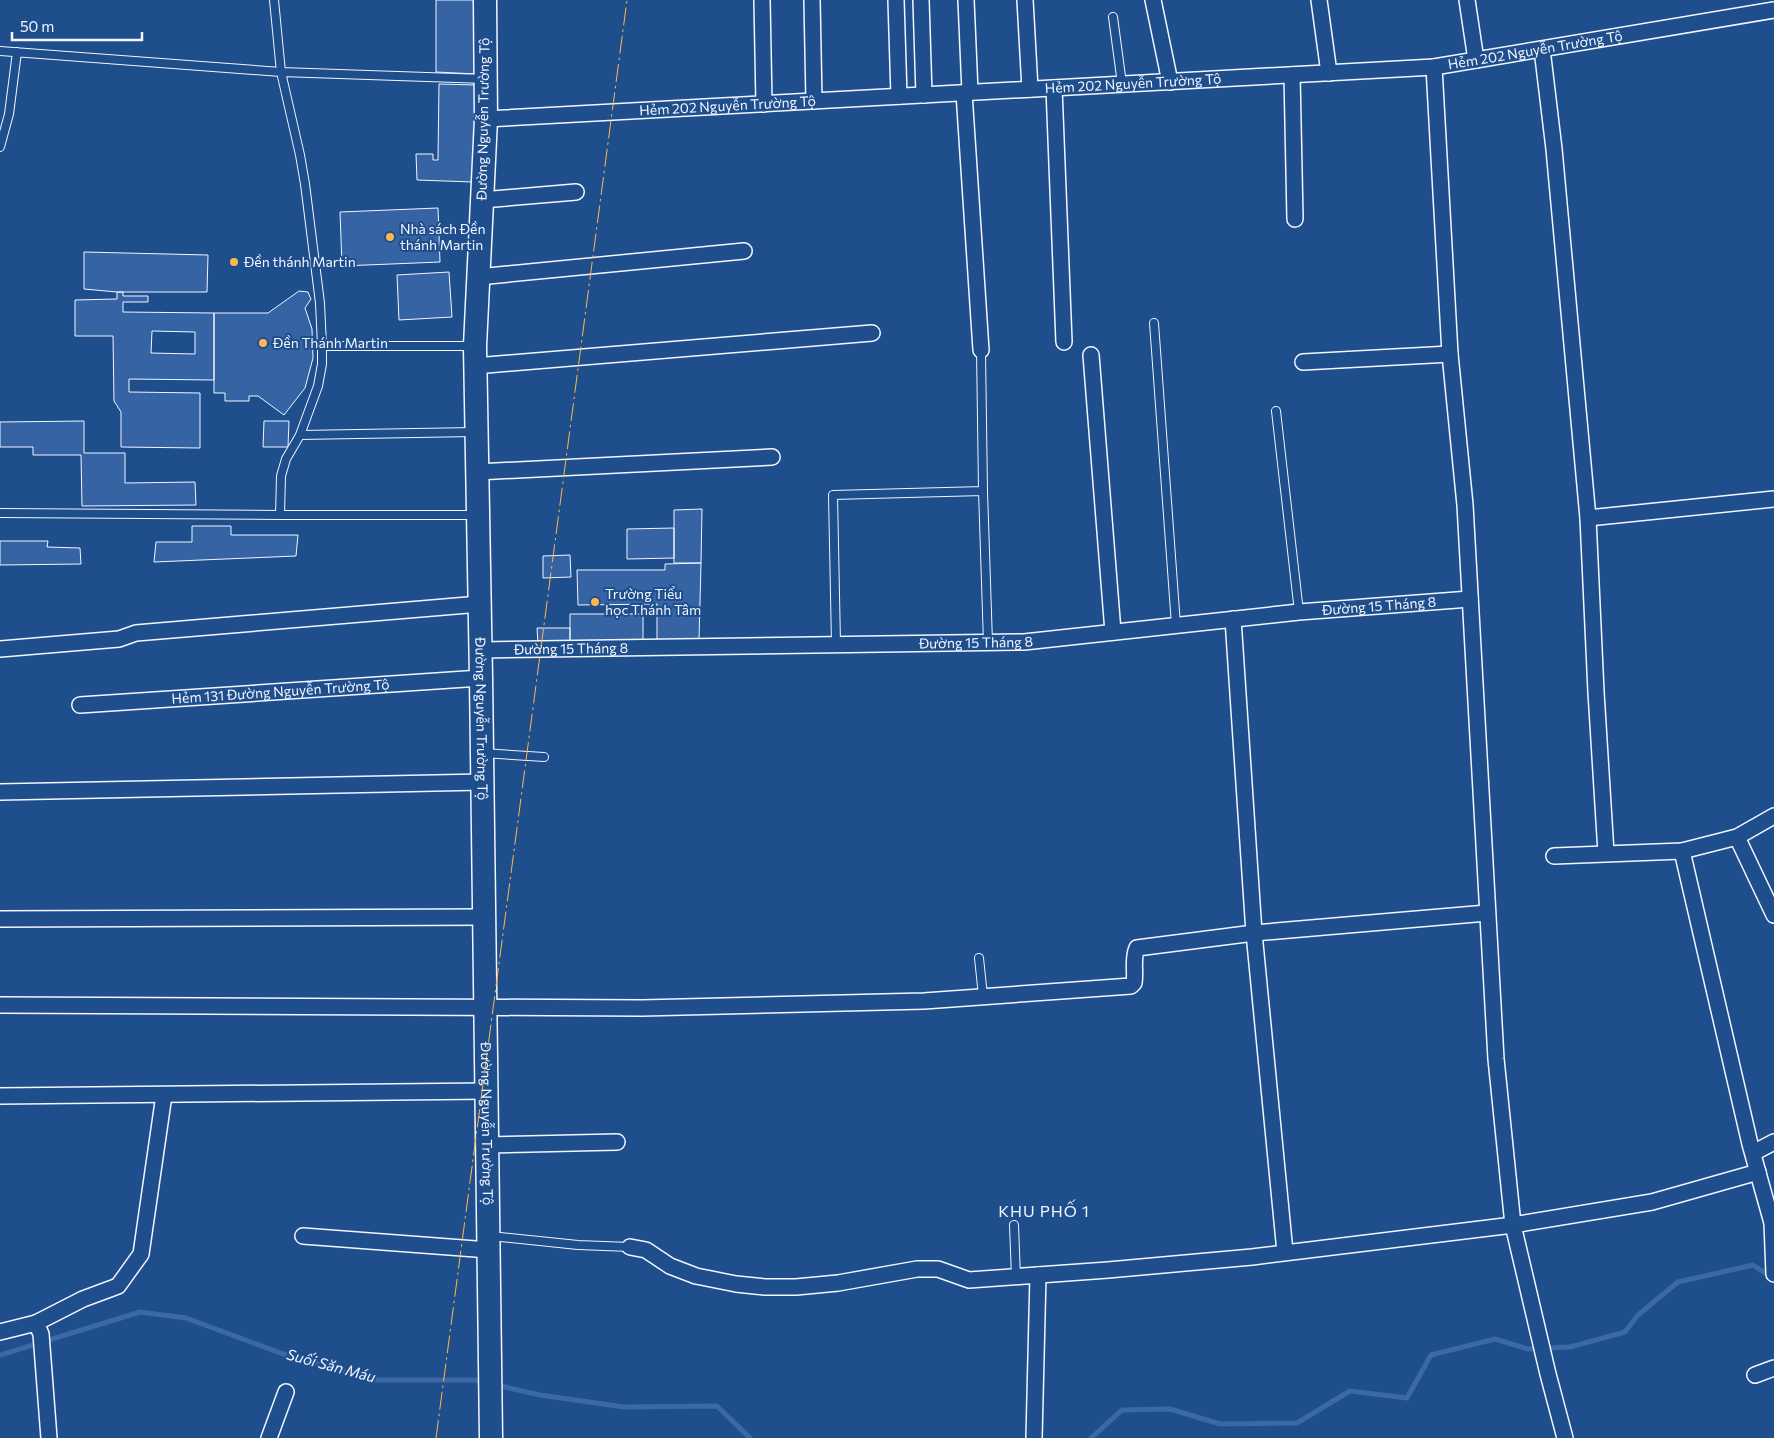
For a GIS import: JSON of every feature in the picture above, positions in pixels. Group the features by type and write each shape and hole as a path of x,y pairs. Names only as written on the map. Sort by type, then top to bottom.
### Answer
{"main road":[{"name":"Đường Nguyễn Trường Tộ","path":"484,0 486,119 475,356 483,782 491,1438"}],"street":[{"path":"762,0 764,104"},
{"path":"812,0 814,101"},
{"path":"896,0 899,96"},
{"path":"921,0 924,95"},
{"path":"966,0 967,93 981,350"},
{"path":"1025,0 1030,89"},
{"path":"1153,0 1170,82"},
{"path":"1319,0 1329,73"},
{"path":"1467,0 1476,60"},
{"name":"Hẻm 202 Nguyễn Trường Tộ","path":"486,119 1434,67 1774,10"},
{"path":"1542,49 1554,149 1588,518 1606,853"},
{"path":"1434,67 1450,354 1465,506 1496,1059 1513,1225 1544,1360 1565,1438"},
{"path":"1292,75 1295,219"},
{"path":"1054,88 1064,342"},
{"path":"482,200 576,192"},
{"path":"478,277 744,251"},
{"path":"475,356 872,334"},
{"path":"1302,362 1450,354"},
{"path":"1090,355 1113,632"},
{"path":"477,472 772,457"},
{"path":"1588,518 1774,499"},
{"name":"Đường 15 Tháng 8","path":"481,650 1024,642 1299,612 1470,599"},
{"path":"0,649 119,639 136,634 480,604"},
{"path":"1233,619 1254,934 1285,1252"},
{"name":"Hẻm 131 Đường Nguyễn Trường Tộ","path":"80,704 481,678"},
{"path":"0,792 483,782"},
{"path":"1554,856 1682,851 1737,837 1774,816"},
{"path":"1737,837 1774,915"},
{"path":"1682,851 1753,1153 1772,1223 1774,1274"},
{"path":"0,1005 642,1008 924,1001 1131,986 1135,979 1136,948 1254,934 1487,913"},
{"path":"0,919 484,917"},
{"path":"0,1096 487,1091"},
{"path":"0,1332 39,1329 83,1299 118,1286 141,1254 164,1094"},
{"path":"488,1144 617,1142"},
{"path":"1753,1153 1774,1142"},
{"path":"630,1247 646,1250 670,1266 696,1276 736,1284 765,1287 796,1287 838,1283 917,1269 938,1269 959,1278 970,1280 1016,1277 1285,1252 1513,1225 1652,1202 1758,1172"},
{"path":"303,1236 489,1243"},
{"path":"1034,1438 1038,1275"},
{"path":"39,1329 49,1438"},
{"path":"1755,1375 1774,1368"},
{"path":"269,1438 286,1392"}],"lane":[{"path":"274,0 281,72 305,184 320,303 322,346 322,364 318,386 300,435 286,460 281,476 280,515"},
{"path":"1113,17 1122,84"},
{"path":"0,51 281,72 486,79"},
{"path":"0,147 10,114 17,52"},
{"path":"1154,323 1176,625"},
{"path":"322,346 475,356"},
{"path":"981,350 988,643"},
{"path":"1276,411 1299,612"},
{"path":"300,435 476,432"},
{"path":"836,644 833,495 983,490"},
{"path":"0,513 478,515"},
{"path":"481,753 544,757"},
{"path":"979,958 983,996"},
{"path":"1014,1225 1016,1277"},
{"path":"489,1243 630,1247"}],"building":[{"path":"436,0 475,0 476,74 436,72"},
{"path":"439,84 476,85 473,182 417,180 416,154 433,154 433,160 438,160"},
{"name":"Nhà sách Đền thánh Martin","path":"438,208 440,262 342,266 340,212"},
{"path":"84,252 208,255 207,292 117,292 84,289"},
{"path":"449,272 452,317 399,320 397,275"},
{"name":"Đền Thánh Martin","path":"299,291 308,292 311,299 305,308 312,329 313,358 305,388 284,415 258,396 249,396 249,401 225,401 225,393 214,393 214,313 268,313"},
{"path":"117,292 123,292 123,296 148,296 148,302 123,302 123,312 214,313 214,380 129,379 129,392 200,393 200,448 121,447 121,412 114,401 113,336 75,336 75,300 117,299","holes":["152,331 195,332 195,354 151,353"]},
{"path":"84,421 84,453 125,453 125,483 195,482 196,505 82,506 81,455 33,455 33,447 0,447 0,422"},
{"path":"264,421 289,421 288,447 263,447"},
{"path":"702,509 701,563 674,563 674,510"},
{"path":"192,526 231,526 231,535 298,535 296,556 154,562 156,542 192,542"},
{"path":"674,528 674,558 627,559 627,529"},
{"path":"0,541 48,541 47,547 80,548 81,564 0,565"},
{"path":"570,555 571,577 543,578 543,556"},
{"path":"701,563 699,640 657,641 657,604 578,605 577,570 665,570 665,564"},
{"path":"570,614 643,614 643,641 570,642"},
{"path":"537,628 570,628 570,642 538,643"}],"waterway":[{"name":"Suối Săn Máu","path":"1091,1438 1122,1410 1170,1409 1220,1424 1297,1423 1350,1391 1407,1398 1431,1355 1495,1339 1528,1349 1570,1347 1625,1332 1638,1315 1678,1282 1753,1265 1771,1277"},
{"name":"Suối Săn Máu","path":"0,1355 140,1312 186,1318 286,1355 374,1380 474,1380 485,1382"},
{"name":"Suối Săn Máu","path":"496,1385 540,1395 624,1407 717,1406 750,1438"}],"power":[{"path":"436,1438 627,0"}],"place":[{"name":"Nhà sách Đền thánh Martin","path":"390,237"},
{"name":"Đền thánh Martin","path":"234,262"},
{"name":"Đền Thánh Martin","path":"263,343"},
{"name":"Trường Tiểu học Thánh Tâm","path":"595,602"}],"district":[{"name":"KHU PHỐ 1","path":"1044,1211"}]}
